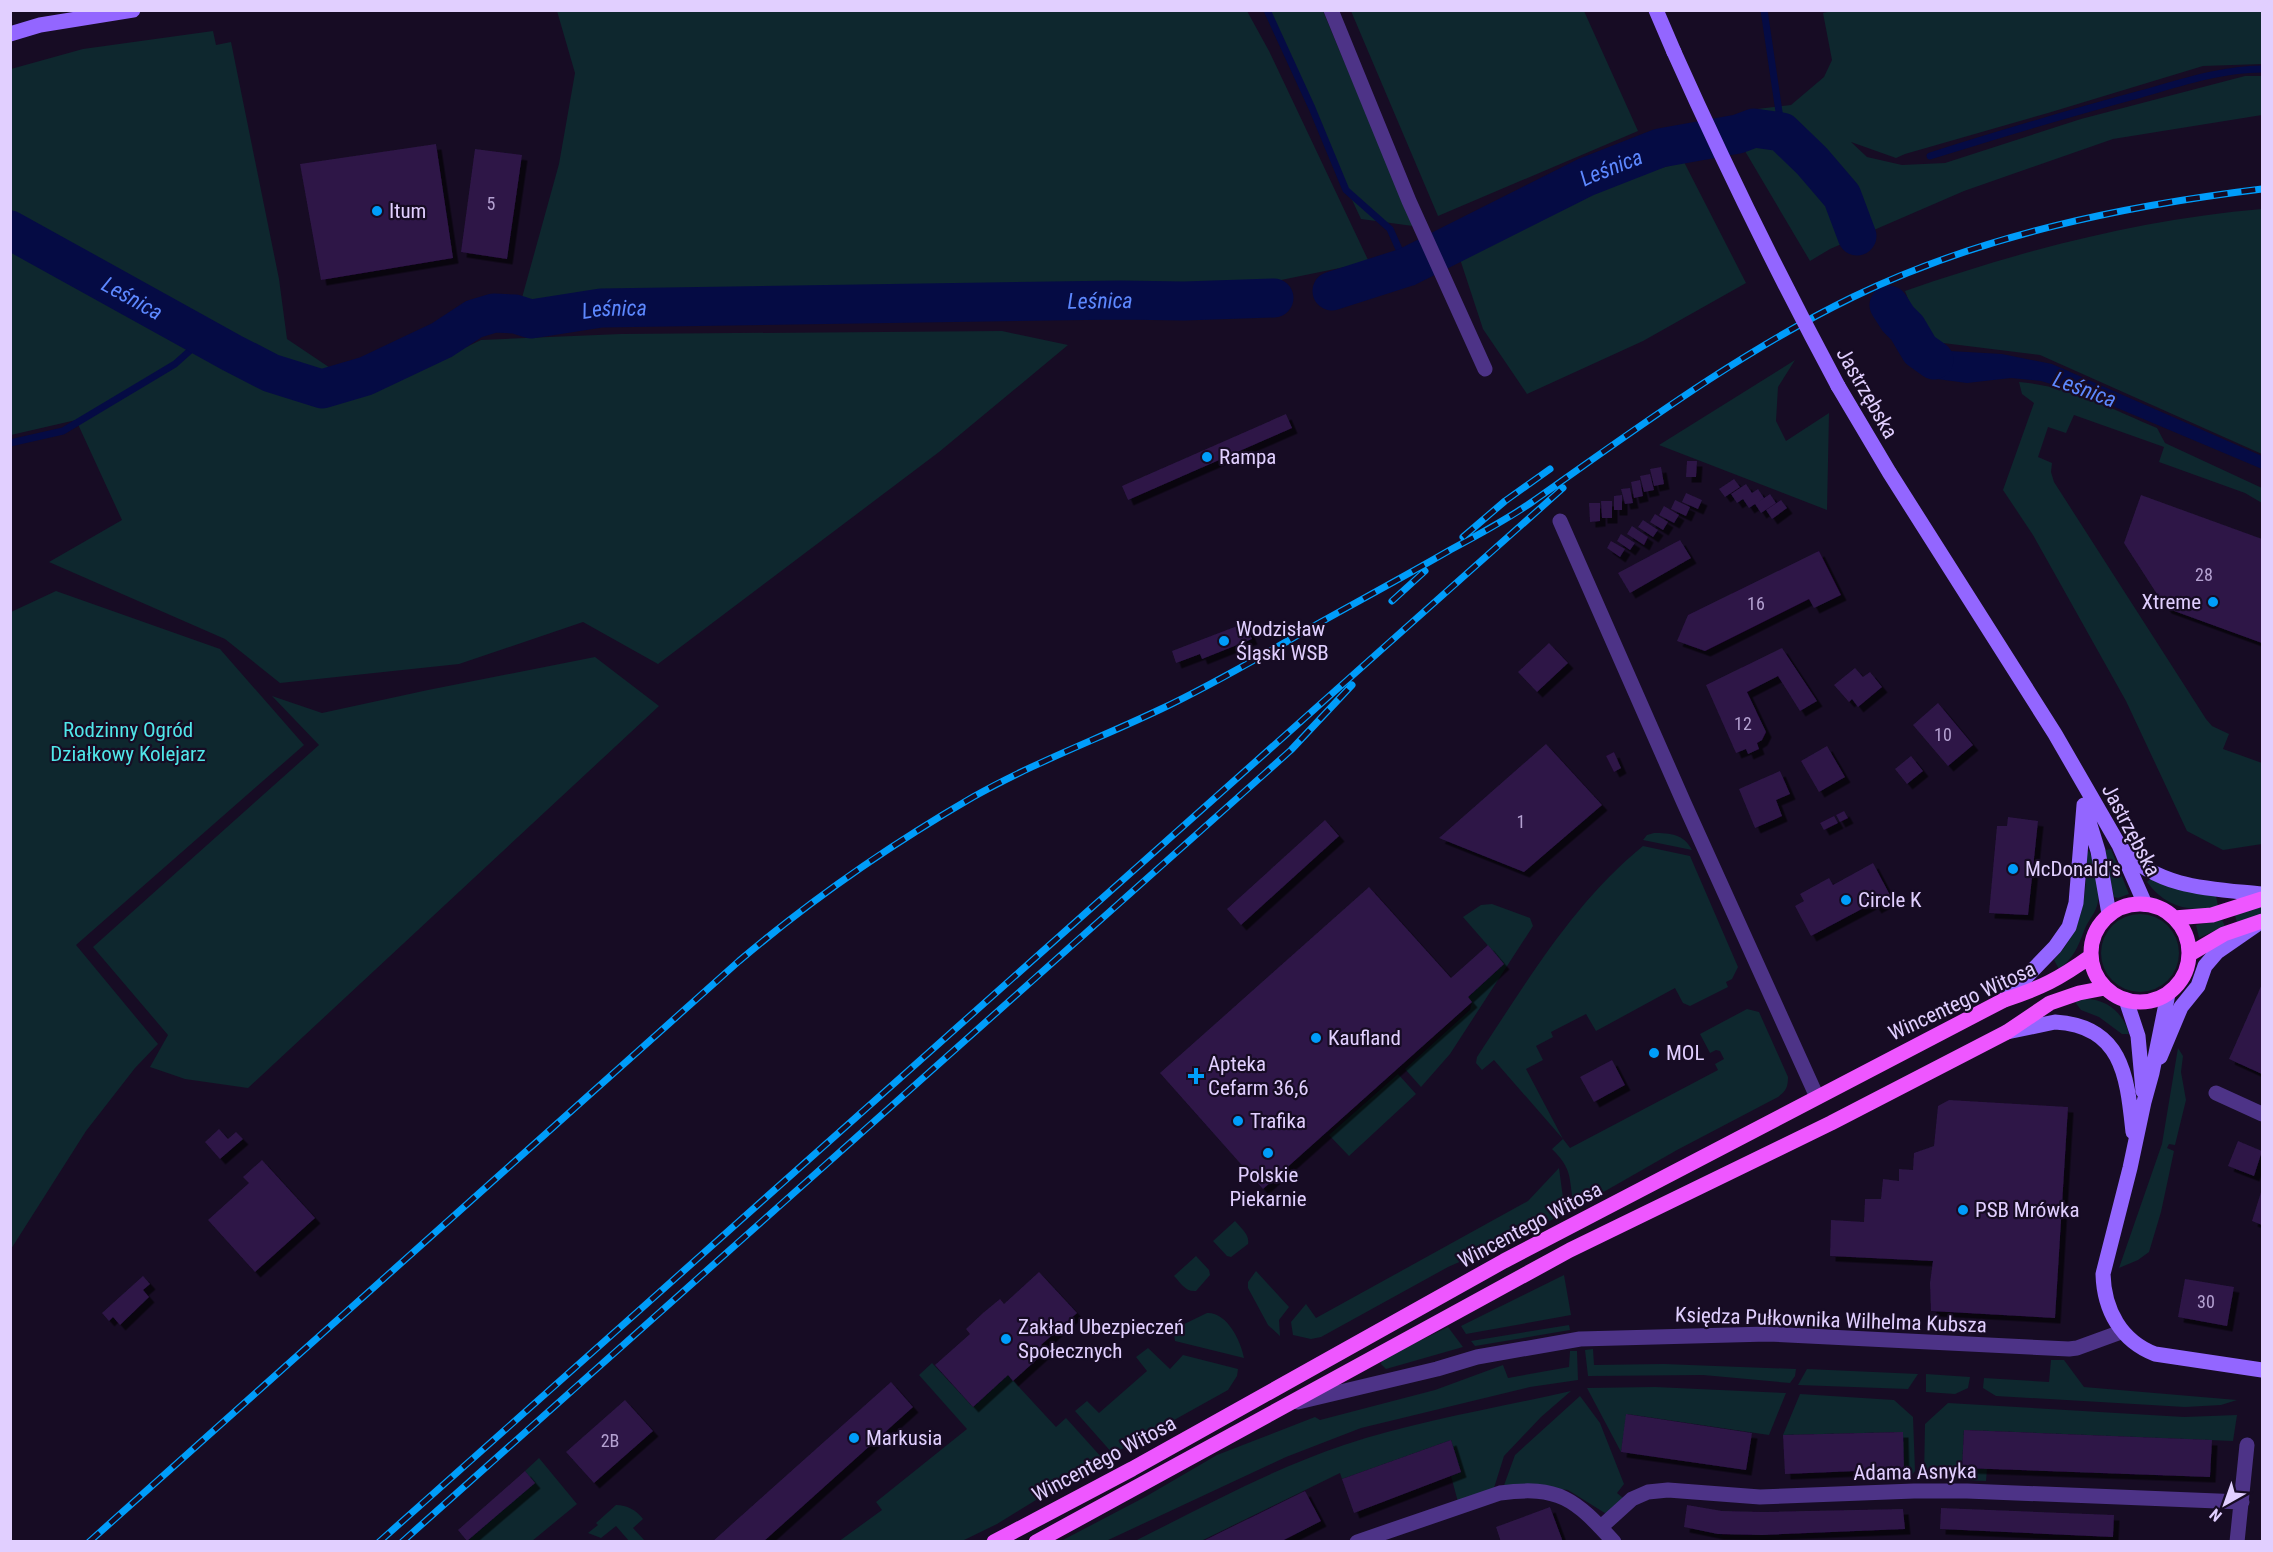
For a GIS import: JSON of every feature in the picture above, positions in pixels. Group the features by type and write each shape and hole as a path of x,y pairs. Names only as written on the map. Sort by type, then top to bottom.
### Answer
{"main road":[{"path":"10,34 40,25 134,10"},
{"name":"Jastrzębska","path":"1656,10 1725,165 1769,256 1838,386 1889,472 2055,734 2119,845 2145,904"},
{"name":"Jastrzębska","path":"2078,776 2098,851 2109,914"},
{"path":"2004,1000 2055,946 2069,927 2076,903 2084,805"},
{"path":"2119,845 2132,860 2145,870 2164,878 2197,887 2262,894"},
{"path":"2174,918 2212,915 2262,899"},
{"path":"2169,994 2145,1003 2126,1000 2105,988 2094,972 2091,956 2094,931 2109,914 2124,907 2145,904 2161,908 2174,918 2185,933 2190,954 2184,975 2169,994 2135,1147 2103,1274 2104,1290 2110,1310 2121,1332 2139,1348 2155,1354 2262,1370"},
{"path":"2190,954 2224,934 2261,922"},
{"path":"2152,1073 2170,1038 2181,1007 2198,986 2205,966 2217,952 2261,922"},
{"name":"Wincentego Witosa","path":"994,1542 1504,1261 2004,1000 2050,983 2091,956"},
{"name":"Wincentego Witosa","path":"1036,1542 1570,1250 1831,1123 2007,1032 2050,1003 2079,993 2105,988"},
{"path":"2126,1000 2138,1036 2144,1102"},
{"path":"2007,1032 2062,1022 2089,1030 2105,1042 2118,1057 2126,1076 2135,1147"}],"street":[{"path":"1331,10 1409,201 1485,369"},
{"path":"1560,521 1817,1097"},
{"path":"2217,1093 2262,1114"},
{"name":"Księdza Pułkownika Wilhelma Kubsza","path":"1287,1404 1437,1369 1477,1357 1580,1339 1768,1334 2069,1349 2121,1332"},
{"path":"2237,1542 2247,1446"},
{"path":"1357,1542 1500,1493 1522,1490 1545,1490 1565,1498 1586,1512 1614,1542"},
{"name":"Adama Asnyka","path":"1601,1527 1632,1499 1648,1492 1668,1490 1760,1497 1967,1491 2242,1502"}],"green space":[{"path":"557,11 1247,11 1269,51 1369,262 1256,285 579,298 520,305 559,164 575,73"},
{"path":"1264,11 1323,11 1413,226 1361,219"},
{"path":"1351,11 1584,11 1638,131 1438,216"},
{"path":"1832,11 2262,11 2262,64 2203,66 1896,158 1851,142 1867,157 1902,165 1945,163 2081,119 2245,76 2262,76 2262,115 2113,139 1964,191 1830,249 1810,261 1742,146 1757,109 1791,105 1824,77 1832,60 1823,13"},
{"path":"213,31 216,45 231,42 279,279 287,339 369,394 445,357 433,344 437,342 452,354 481,340 621,334 1002,331 1068,345 939,452 658,664 583,622 459,664 280,683 225,639 49,562 122,520 76,420 11,435 11,69 83,49"},
{"path":"1684,162 1746,283 1643,341 1527,394 1483,329 1459,256 1631,176"},
{"path":"2262,209 2262,454 2040,355 1935,342 1915,316 1905,291 1992,263 2081,239 2171,220"},
{"path":"1795,360 1778,387 1776,421 1786,441 1829,413 1827,510 1659,445"},
{"path":"2019,382 2072,393 2157,428 2165,443 2262,488 2262,503 2245,493 2159,462 2164,447 2074,415 2066,433 2048,427 2038,457 2052,463 2051,472 2054,482 2206,719 2212,726 2229,734 2223,749 2262,763 2262,844 2223,850 2187,831 2126,701 2033,535 2003,490 2034,403 2022,394"},
{"name":"Rodzinny Ogród Działkowy Kolejarz","path":"56,591 220,649 304,745 76,945 158,1044 135,1068 86,1131 11,1249 11,612"},
{"path":"595,657 659,706 248,1088 185,1079 150,1067 168,1035 93,947 319,745 272,696 322,713"},
{"path":"1671,834 1681,838 1692,850 1643,840 1647,835"},
{"path":"1643,846 1690,856 1738,967 1732,979 1726,982 1728,987 1690,1006 1683,1003 1675,988 1596,1031 1586,1014 1551,1032 1553,1037 1536,1046 1543,1060 1526,1069 1563,1139 1494,1060 1482,1070 1476,1063 1477,1057 1552,945 1594,893 1618,868"},
{"path":"2111,849 2129,894 2118,898 2114,897 2105,852"},
{"path":"2089,851 2098,878 2097,906 2074,952 2059,969 2054,960 2072,935 2082,910 2087,852"},
{"path":"2150,879 2163,885 2216,896 2218,906 2198,909 2179,906 2161,897 2147,882"},
{"path":"1492,904 1530,918 1533,926 1450,1054 1421,1087 1405,1069 1470,1010 1472,1002 1468,997 1504,964 1463,917 1481,905"},
{"path":"2262,906 2262,915 2237,923 2235,915"},
{"path":"2132,914 2148,914 2162,920 2173,931 2179,945 2179,961 2173,975 2162,986 2148,992 2132,992 2118,986 2107,975 2101,961 2101,945 2107,931 2118,920"},
{"path":"2222,920 2225,926 2199,938 2196,925"},
{"path":"2083,999 2099,1001 2112,1008 2123,1019 2129,1034 2122,1034 2099,1017 2081,1010 2075,1002"},
{"path":"1747,1009 1759,1012 1788,1077 1786,1088 1778,1097 1677,1150 1579,1206 1573,1202 1566,1168 1552,1149 1563,1139 1570,1148 1718,1070 1715,1064 1724,1059 1720,1051 1710,1053 1700,1034"},
{"path":"2178,1048 2183,1056 2181,1072 2186,1100 2175,1145 2169,1144 2167,1148 2174,1151 2161,1212 2149,1252 2138,1260 2119,1268 2162,1144"},
{"path":"1398,1074 1416,1094 1349,1156 1329,1135"},
{"path":"1559,1168 1565,1213 1448,1267 1321,1337 1311,1339 1293,1335 1291,1322 1306,1304 1316,1318 1528,1201"},
{"path":"1235,1221 1246,1235 1248,1244 1231,1257 1227,1256 1213,1241"},
{"path":"1196,1256 1209,1270 1210,1275 1196,1291 1192,1291 1174,1276"},
{"path":"1256,1271 1289,1307 1279,1320 1280,1336 1268,1325 1248,1288 1248,1282"},
{"path":"1564,1275 1571,1315 1466,1334 1461,1326"},
{"path":"1207,1313 1221,1317 1227,1322 1240,1344 1244,1358 1175,1341 1174,1334 1178,1327"},
{"path":"1569,1325 1570,1330 1475,1346 1471,1341"},
{"path":"1448,1327 1463,1347 1386,1369 1381,1364 1382,1359"},
{"path":"1148,1348 1170,1369 1183,1355 1238,1369 1237,1376 1228,1390 1113,1454 1075,1411 1087,1401 1099,1413 1147,1371 1136,1357"},
{"path":"1593,1349 1594,1365 1664,1364 1796,1369 1795,1376 1790,1383 1703,1375 1588,1376 1585,1350"},
{"path":"1570,1351 1577,1351 1578,1380 1530,1387 1361,1428 1286,1457 1106,1541 1061,1541 1145,1497 1217,1455 1315,1417 1320,1420 1435,1390 1503,1365 1508,1378 1569,1367"},
{"path":"2051,1360 2064,1360 2084,1387 2237,1400 2221,1405 2185,1407 1996,1396 1983,1388 1984,1378 2049,1382"},
{"path":"932,1363 973,1407 1008,1375 1056,1427 1066,1418 1103,1459 997,1524 962,1541 838,1542 882,1510 876,1502 967,1429 919,1375"},
{"path":"1807,1369 1918,1374 1908,1389 1798,1385"},
{"path":"1926,1374 1970,1377 1968,1388 1955,1394 1926,1392"},
{"path":"1655,1387 1786,1393 1769,1435 1627,1414 1621,1452 1587,1388"},
{"path":"1571,1391 1541,1417 1504,1456 1494,1488 1458,1502 1451,1476 1461,1472 1451,1440 1342,1479 1340,1473 1201,1541 1133,1542 1264,1477 1344,1445 1428,1422"},
{"path":"1800,1394 1894,1400 1913,1417 1915,1471 1911,1476 1880,1478 1880,1470 1904,1469 1902,1432 1783,1435"},
{"path":"1580,1396 1600,1423 1624,1484 1617,1493 1623,1498 1608,1515 1568,1490 1516,1485 1503,1488 1515,1455"},
{"path":"1948,1403 2184,1417 2237,1415 2233,1441 1964,1430 1962,1468 1987,1469 1986,1481 1924,1478 1925,1424"},
{"path":"539,1458 577,1504 532,1541 466,1542 534,1483 525,1471"},
{"path":"616,1505 631,1509 643,1519 633,1528 645,1541 629,1541 616,1526 601,1538 588,1533"}],"water":[{"path":"1913,320 1932,350 2002,354 2052,364 2262,456 2262,469 2084,394 2041,381 2011,378 1967,383 1937,379 1896,342 1885,324"}],"building":[{"name":"Itum","path":"436,144 453,258 321,280 300,164"},
{"path":"475,149 522,155 507,259 461,252"},
{"name":"Rampa","path":"1286,414 1292,428 1128,500 1122,486"},
{"path":"1687,461 1697,461 1696,477 1686,477"},
{"path":"1661,467 1664,484 1654,486 1650,469"},
{"path":"1650,474 1654,490 1644,492 1640,476"},
{"path":"1734,479 1740,487 1725,497 1719,489"},
{"path":"1640,480 1643,496 1634,498 1631,482"},
{"path":"1746,484 1752,493 1758,489 1764,498 1757,503 1770,494 1776,503 1761,513 1755,504 1749,508 1743,499 1737,503 1731,494"},
{"path":"1630,488 1633,503 1625,504 1621,489"},
{"path":"1686,493 1702,500 1698,509 1682,502"},
{"path":"1622,495 1622,510 1614,510 1614,496"},
{"path":"2141,495 2262,539 2262,643 2166,608 2124,543"},
{"path":"1675,500 1690,507 1686,516 1671,509"},
{"path":"1781,500 1787,508 1772,519 1766,510"},
{"path":"1601,501 1612,501 1612,518 1602,518"},
{"path":"1589,503 1600,503 1600,521 1590,522"},
{"path":"1664,506 1679,515 1674,523 1659,515"},
{"path":"1655,514 1668,522 1663,530 1650,522"},
{"path":"1643,520 1658,530 1653,537 1638,527"},
{"path":"1632,526 1648,537 1644,545 1627,534"},
{"path":"1621,534 1635,543 1630,550 1617,541"},
{"path":"1680,540 1691,558 1630,593 1618,573"},
{"path":"1611,541 1625,549 1620,557 1607,548"},
{"path":"1819,551 1841,595 1814,608 1809,599 1705,651 1677,641 1688,615"},
{"name":"Wodzisław Śląski WSB","path":"1245,623 1252,639 1202,659 1200,654 1176,663 1172,651"},
{"path":"1549,643 1568,663 1537,692 1518,672"},
{"path":"1782,648 1817,701 1800,711 1778,676 1747,692 1766,732 1762,740 1757,743 1759,749 1748,754 1746,749 1736,753 1706,685"},
{"path":"1855,668 1863,677 1870,672 1882,687 1858,707 1852,699 1849,702 1834,685"},
{"path":"1938,703 1973,745 1948,766 1913,725"},
{"path":"1546,744 1602,805 1524,872 1439,838"},
{"path":"1827,746 1845,777 1819,792 1801,761"},
{"path":"1614,752 1621,768 1614,772 1606,756"},
{"path":"1911,756 1923,771 1907,784 1895,769"},
{"path":"1780,771 1790,794 1776,800 1782,816 1755,828 1739,789"},
{"path":"1844,811 1848,818 1840,822 1836,815"},
{"path":"1834,816 1838,823 1824,830 1820,823"},
{"name":"McDonald's","path":"2008,817 2038,821 2028,915 1989,913 1997,826 2007,826"},
{"path":"1325,820 1339,836 1241,925 1227,909"},
{"name":"Circle K","path":"1873,863 1892,899 1876,908 1873,903 1811,936 1795,906 1804,901 1800,894 1829,878 1833,885"},
{"name":"Kaufland","path":"1369,887 1451,978 1488,945 1504,964 1468,997 1472,1002 1263,1189 1160,1073"},
{"path":"2262,984 2262,1074 2229,1059"},
{"path":"1612,1060 1625,1085 1594,1102 1580,1077"},
{"name":"PSB Mrówka","path":"1949,1100 2068,1107 2055,1318 1931,1311 1930,1283 1933,1261 1830,1256 1831,1220 1864,1222 1865,1199 1881,1199 1883,1179 1899,1181 1899,1169 1913,1170 1914,1153 1934,1146 1938,1106"},
{"path":"219,1129 228,1139 236,1132 243,1139 220,1159 205,1142"},
{"path":"2238,1141 2262,1151 2254,1176 2228,1166"},
{"path":"262,1160 315,1218 255,1272 208,1220 249,1183 243,1177"},
{"path":"2262,1189 2262,1225 2252,1221"},
{"name":"Zakład Ubezpieczeń Społecznych","path":"1039,1272 1077,1313 1041,1345 1046,1351 1013,1381 1008,1375 973,1407 935,1365 970,1334 966,1329 983,1313 1000,1299 1004,1304"},
{"path":"143,1276 150,1284 143,1290 149,1297 120,1325 113,1317 109,1321 102,1313"},
{"path":"2185,1279 2234,1287 2227,1326 2178,1317"},
{"name":"Markusia","path":"891,1382 913,1407 763,1542 712,1542"},
{"path":"625,1400 653,1431 594,1483 566,1452"},
{"path":"1626,1414 1752,1433 1746,1470 1621,1452"},
{"path":"1964,1430 2212,1440 2210,1477 1962,1468"},
{"path":"1903,1432 1904,1469 1785,1474 1783,1435"},
{"path":"1451,1440 1461,1472 1354,1513 1342,1479"},
{"path":"525,1471 535,1483 467,1541 458,1530"},
{"path":"1305,1491 1321,1521 1280,1542 1201,1542"},
{"path":"1687,1505 1722,1511 1763,1512 1903,1509 1905,1529 1762,1535 1718,1534 1684,1527"},
{"path":"1550,1507 1563,1542 1501,1542 1496,1527"},
{"path":"1941,1508 2114,1515 2113,1537 1940,1529"}],"waterway":[{"path":"1267,10 1312,108 1346,190 1390,229 1407,267"},
{"path":"1764,10 1782,132"},
{"path":"1930,156 2186,81 2232,71 2262,69"},
{"name":"Leśnica","path":"1332,291 1407,267 1586,177 1660,148 1738,134 1754,128 1782,132 1812,161 1842,196 1857,236"},
{"name":"Leśnica","path":"10,230 271,373 322,389 366,376 442,340 474,319 494,313 515,314 531,319 601,308 1274,298"},
{"name":"Leśnica","path":"1889,305 1920,350 1934,360"},
{"path":"10,443 63,431 175,364 204,338"}],"railway":[{"path":"89,1542 739,961 823,895 912,834 996,785 1202,689 1492,527 1728,367 1810,319 1853,297 1951,256 2053,226 2157,204 2262,189"},
{"path":"1463,537 1505,501 1550,469"},
{"path":"379,1542 1563,488"},
{"path":"1392,601 1425,571"},
{"path":"402,1542 1291,750 1352,685"}],"place":[{"name":"Itum","path":"377,211"},
{"name":"Rampa","path":"1207,457"},
{"name":"Xtreme","path":"2213,602"},
{"name":"Wodzisław Śląski WSB","path":"1224,641"},
{"name":"McDonald's","path":"2013,869"},
{"name":"Circle K","path":"1846,900"},
{"name":"Kaufland","path":"1316,1038"},
{"name":"MOL","path":"1654,1053"},
{"name":"Apteka Cefarm 36,6","path":"1196,1076"},
{"name":"Trafika","path":"1238,1121"},
{"name":"Polskie Piekarnie","path":"1268,1153"},
{"name":"PSB Mrówka","path":"1963,1210"},
{"name":"Zakład Ubezpieczeń Społecznych","path":"1006,1339"},
{"name":"Markusia","path":"854,1438"}]}
